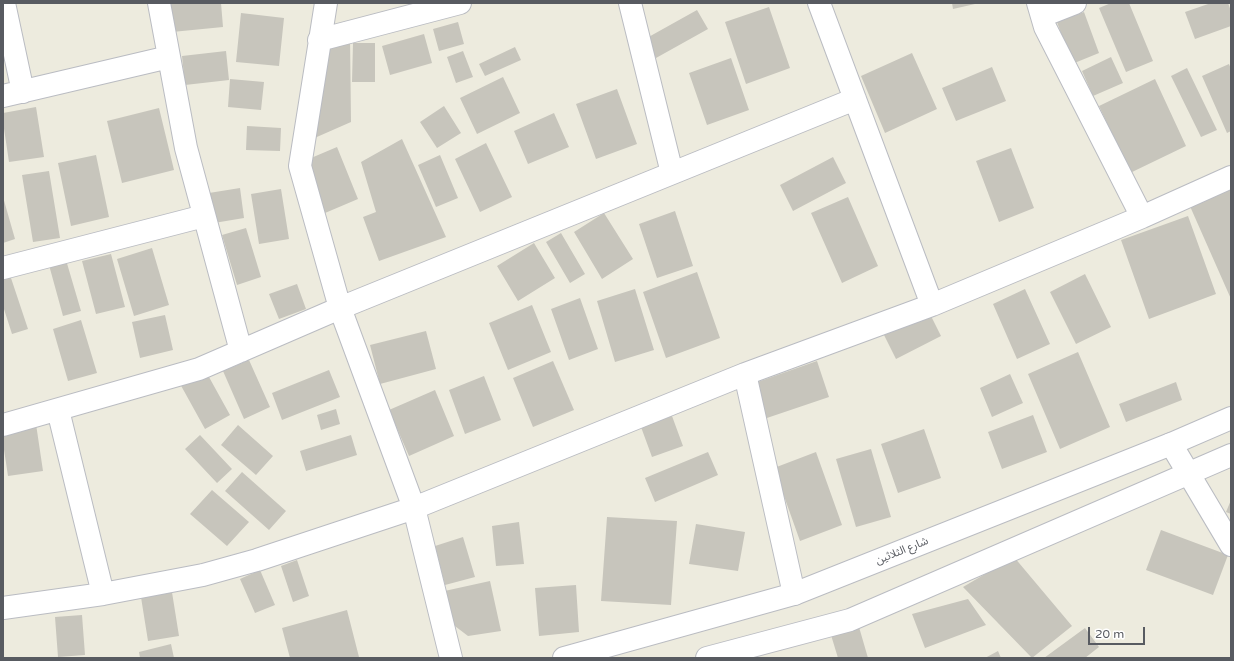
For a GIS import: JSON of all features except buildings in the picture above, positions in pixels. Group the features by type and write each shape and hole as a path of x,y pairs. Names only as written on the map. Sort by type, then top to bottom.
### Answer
{"street":[{"path":"4,3 13,94 169,57"},
{"path":"159,3 186,148 241,351"},
{"path":"326,3 300,166 340,308 414,508 451,658"},
{"path":"319,40 460,3"},
{"path":"630,3 672,173"},
{"path":"819,3 932,304"},
{"path":"1075,3 1040,10 1045,27 1142,216"},
{"path":"3,425 199,369 340,308 855,99"},
{"path":"3,608 104,594 203,575 257,560 414,508 745,374 932,304 1231,177"},
{"path":"3,268 204,216"},
{"path":"745,374 794,594"},
{"path":"58,410 104,594"},
{"name":"شارع الثلاثين","path":"564,658 794,594 1171,444 1231,418"},
{"path":"1171,444 1231,544"},
{"path":"707,658 850,620 1231,455"}]}
